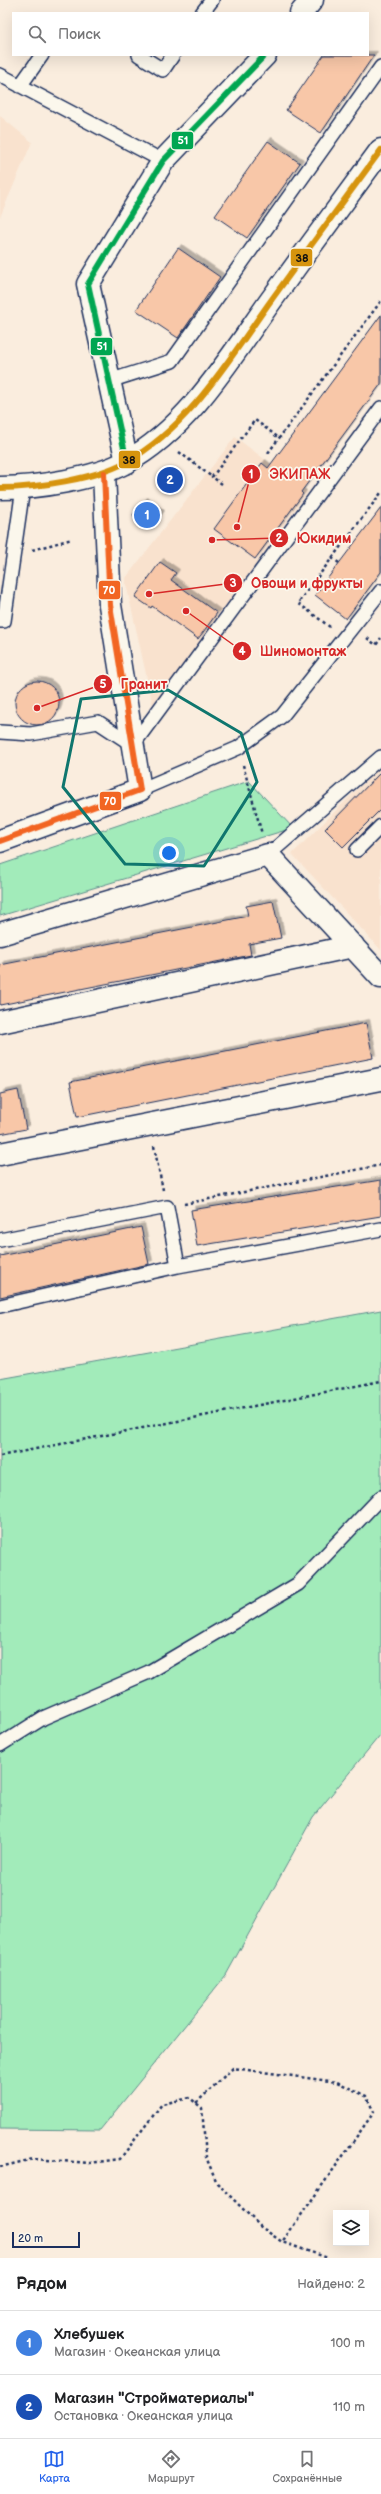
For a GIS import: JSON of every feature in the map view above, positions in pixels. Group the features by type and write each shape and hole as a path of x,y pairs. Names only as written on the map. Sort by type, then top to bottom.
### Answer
{"street":[{"path":"302,12 312,0"},
{"path":"127,462 88,284 163,162 264,56"},
{"path":"0,488 23,488 104,473 127,462 161,438 202,396 381,150"},
{"path":"0,841 140,790 110,605 104,473"},
{"path":"0,934 268,855 381,977"},
{"path":"0,1022 352,946"},
{"path":"0,1154 381,1079"}],"lane":[{"path":"203,12 212,0"},
{"path":"20,86 41,56"},
{"path":"141,56 163,70 172,56"},
{"path":"109,381 172,361 381,67"},
{"path":"0,75 163,162"},
{"path":"0,732 31,734 98,722 133,745 381,408"},
{"path":"0,621 4,621 23,488"},
{"path":"140,790 238,748 282,716 381,591"},
{"path":"268,855 381,757"},
{"path":"357,850 381,826"},
{"path":"352,946 381,959"},
{"path":"0,1240 167,1207 178,1266"},
{"path":"0,1306 178,1266 381,1229"},
{"path":"0,1745 43,1718 149,1672 298,1584 381,1497"}],"path":[{"path":"268,453 381,301"},
{"path":"212,477 254,420 279,438"},
{"path":"161,438 222,484"},
{"path":"345,638 298,603 381,493"},
{"path":"14,554 72,539"},
{"path":"332,558 339,564"},
{"path":"238,748 268,855"},
{"path":"149,1124 167,1207 381,1165"},
{"path":"0,1456 381,1381"},
{"path":"196,2103 233,2068 337,2082 366,2096 374,2112 282,2242"},
{"path":"0,2167 33,2159 90,2163 120,2159 162,2104 190,2098 202,2108 206,2157 217,2183 261,2227 282,2242 328,2258"}],"highlighted area":[{"path":"168,690 241,733 257,782 204,866 125,864 63,787 81,699"}],"shaded area":[{"path":"0,116 32,142 0,217"},
{"path":"235,437 308,492 153,706 125,579"},
{"path":"381,766 381,950 292,854"}],"green space":[{"path":"249,781 293,828 0,916 0,865"},
{"path":"381,1310 381,1734 313,1817 226,1975 100,2130 0,2129 0,1379"}],"building":[{"path":"374,55 321,133 286,110 323,56"},
{"path":"268,141 300,163 247,238 215,216"},
{"path":"178,248 220,277 178,338 136,310"},
{"path":"381,315 381,384 301,492 303,494 255,559 214,529 262,463 268,468"},
{"path":"144,501 161,514 150,529 133,515"},
{"path":"381,508 381,572 346,619 315,595"},
{"path":"160,562 176,573 171,580 217,613 198,639 152,606 151,608 135,597"},
{"path":"33,681 41,681 46,682 53,687 58,694 58,712 53,719 46,724 33,725 25,722 18,715 15,707 15,699 18,691 25,684"},
{"path":"381,772 381,809 343,847 325,829"},
{"path":"273,901 281,938 249,944 251,955 0,1005 0,965 248,916 246,906"},
{"path":"366,1023 373,1058 77,1117 70,1082"},
{"path":"18,1090 26,1129 0,1134 0,1094"},
{"path":"381,1180 381,1216 197,1246 191,1210"},
{"path":"141,1227 149,1264 0,1297 0,1256"}],"transit line":[{"name":"51","path":"127,462 88,284 163,161 264,56"},
{"name":"38","path":"0,488 48,484 82,478 113,468 126,462 149,447 170,430 208,389 381,150"},
{"name":"70","path":"0,841 140,790 110,605 104,473"}],"place":[{"name":"Магазин \"Стройматериалы\"","path":"170,480"},
{"name":"Хлебушек","path":"147,515"},
{"name":"ЭКИПАЖ","path":"237,527"},
{"name":"Юкидим","path":"212,540"},
{"name":"Овощи и фрукты","path":"149,594"},
{"name":"Шиномонтаж","path":"186,611"},
{"name":"Гранит","path":"37,708"}]}
